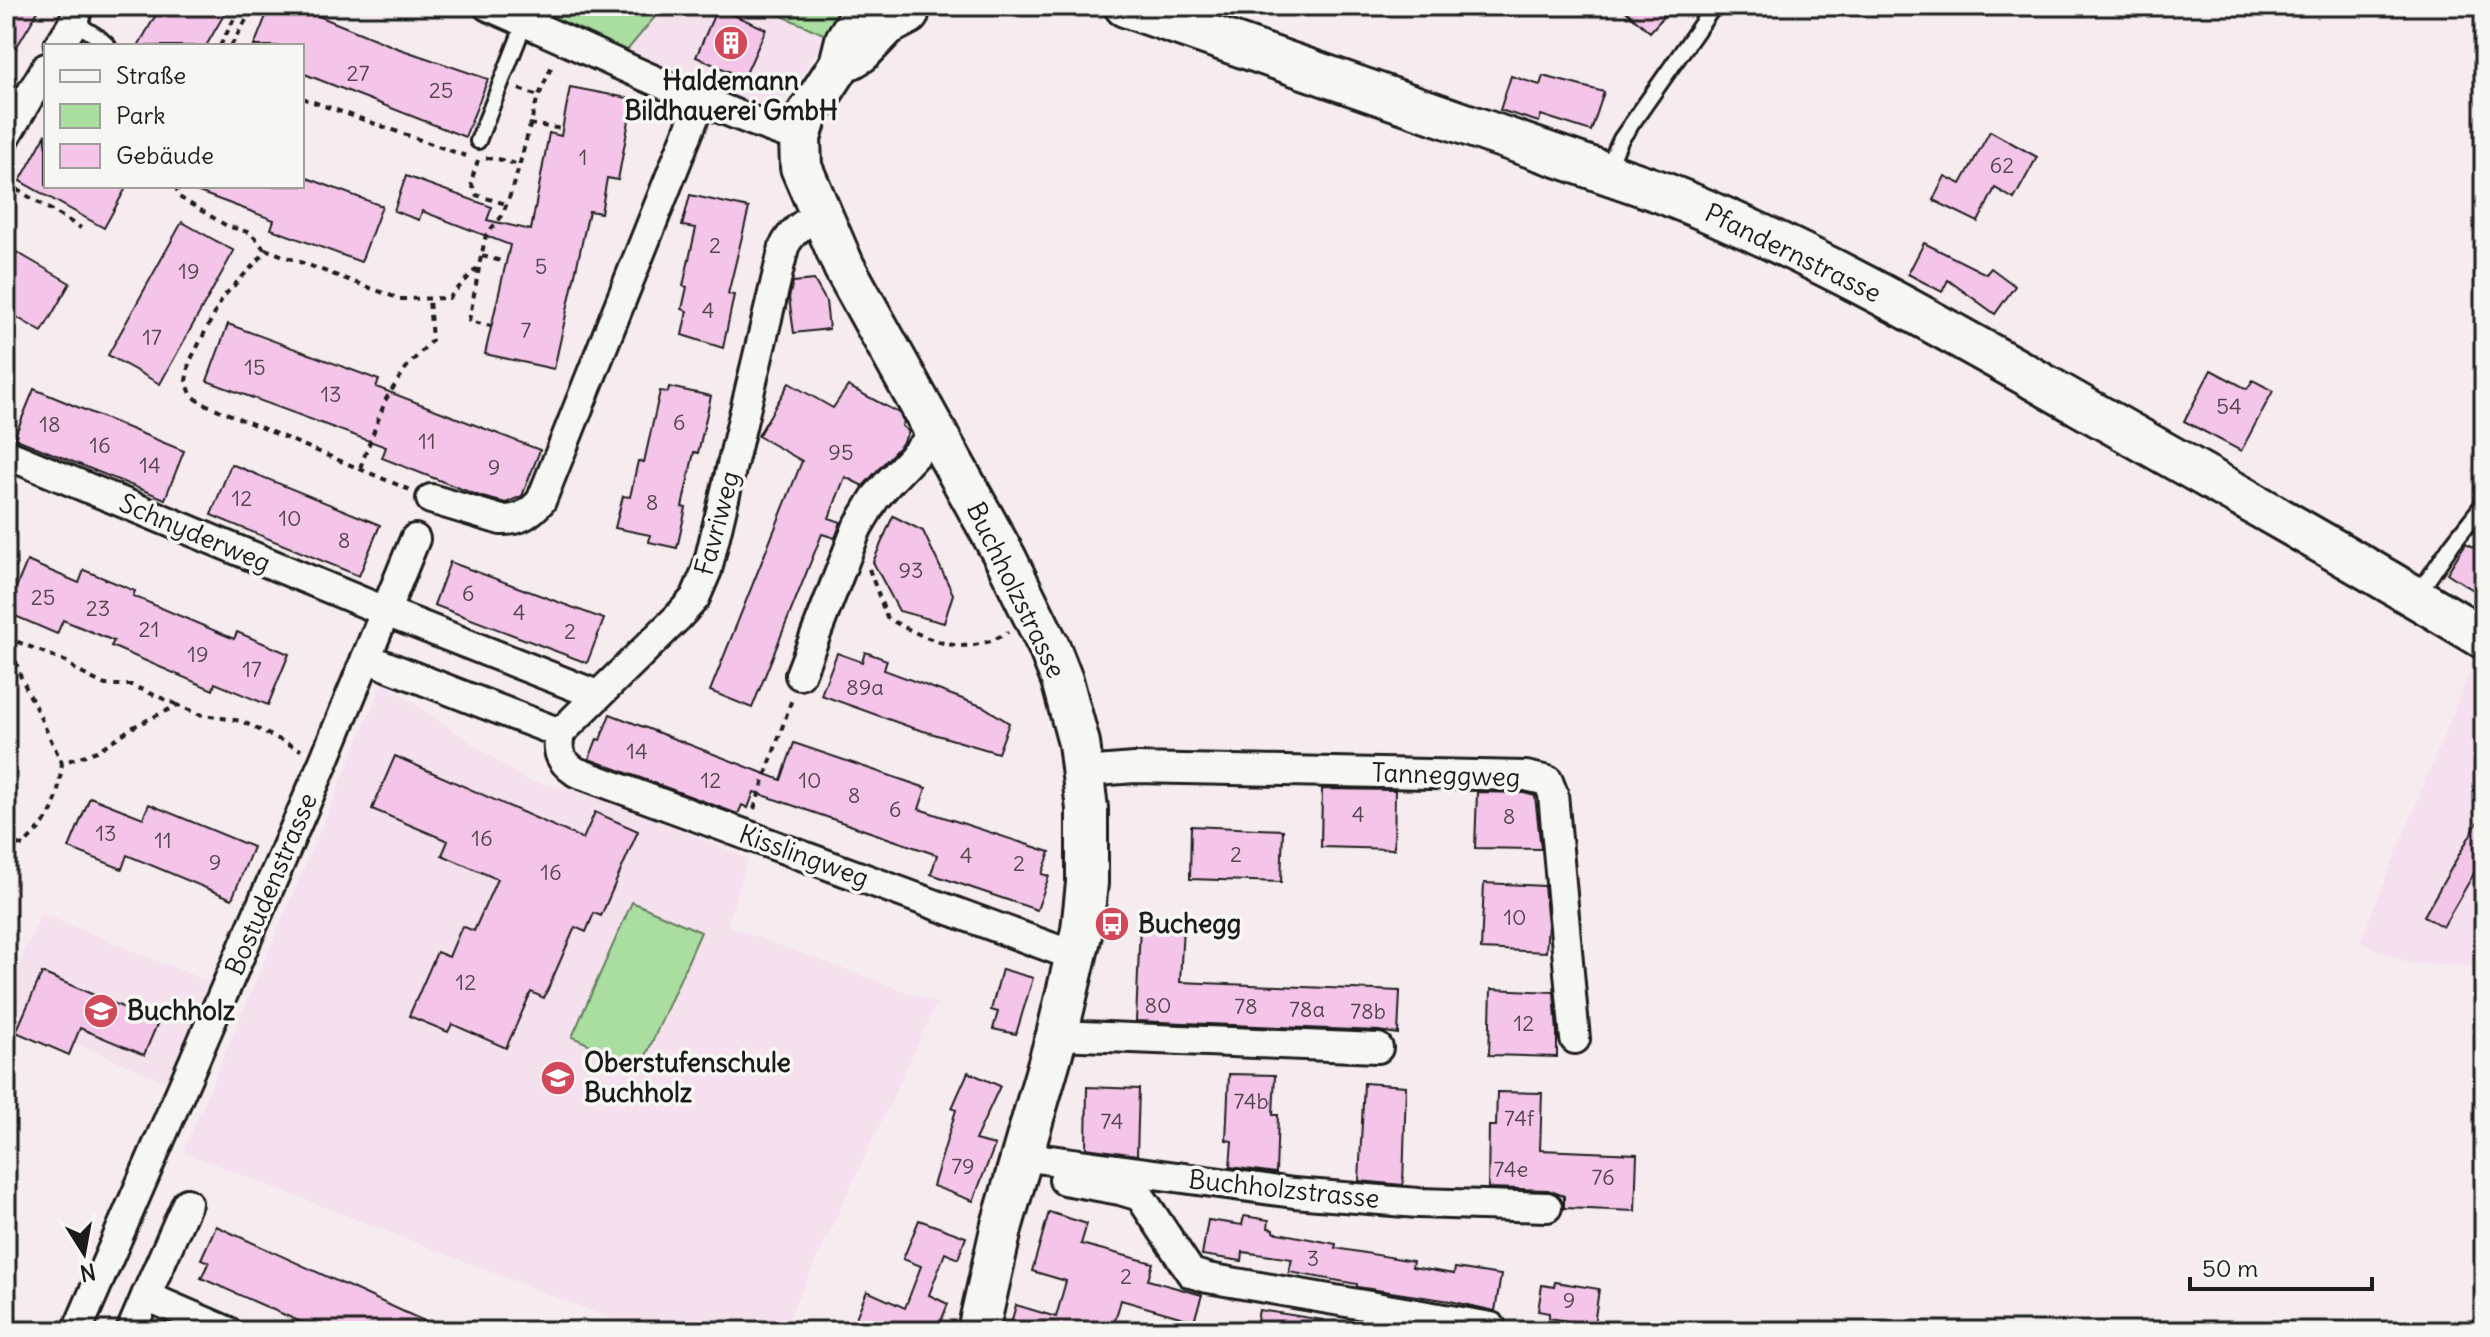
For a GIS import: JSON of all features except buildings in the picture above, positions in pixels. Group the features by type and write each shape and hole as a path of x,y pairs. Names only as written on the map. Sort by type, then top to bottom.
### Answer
{"street":[{"path":"488,6 701,100 800,138 807,115 840,64 846,40 867,6"},
{"name":"Pfandernstrasse","path":"1125,6 1605,173 1713,213 1826,265 2008,364 2484,638"},
{"path":"840,64 861,52 887,25 909,9"},
{"path":"6,136 44,71"},
{"path":"431,499 510,521 525,517 541,501 701,100"},
{"name":"Buchholzstrasse","path":"800,138 801,167 844,267 1035,616 1062,680 1079,743 1088,837 1082,930 1057,1035 989,1276 978,1331"},
{"name":"Favriweg","path":"560,733 695,598 707,570 784,247 800,226 820,214"},
{"path":"800,675 857,528 875,498 936,435"},
{"name":"Schnyderweg","path":"6,454 384,611 597,695"},
{"path":"384,611 415,539"},
{"name":"Bostudenstrasse","path":"77,1331 324,761 384,611"},
{"path":"366,658 560,733"},
{"name":"Kisslingweg","path":"560,733 557,748 563,763 576,772 1077,957"},
{"name":"Tanneggweg","path":"1083,772 1166,768 1526,776 1548,781 1553,794 1575,1039"},
{"path":"1057,1035 1378,1048"},
{"path":"1019,1164 1140,1196 1191,1273 1491,1327"},
{"name":"Buchholzstrasse","path":"1019,1164 1294,1193 1418,1203 1547,1207"},
{"path":"131,1331 187,1203"},
{"path":"146,1296 227,1331"}],"lane":[{"path":"1605,173 1621,139 1714,6"},
{"path":"478,141 525,22"},
{"path":"70,25 98,37 106,44"},
{"path":"2416,597 2484,503"}],"path":[{"path":"221,44 241,6"},
{"path":"232,44 254,6"},
{"path":"491,326 469,321 486,235 502,216 537,100 563,38"},
{"path":"304,99 448,150 519,165"},
{"path":"529,124 563,129"},
{"path":"479,158 471,182 476,195 506,204"},
{"path":"6,183 81,228"},
{"path":"177,188 179,197 218,221 251,233 264,249 400,299 449,298 479,266"},
{"path":"264,249 261,257 223,297 189,363 186,381 191,394 200,402 431,499"},
{"path":"482,256 505,262"},
{"path":"360,468 386,399 406,368 432,340 429,299"},
{"path":"857,528 887,618 921,636 964,648 993,641 1035,616"},
{"path":"8,637 67,662 77,671 105,685 131,685 198,714 241,721 324,761"},
{"path":"6,840 23,846 47,821 54,809 62,763 24,685 8,637"},
{"path":"745,835 800,675"},
{"path":"62,763 97,751 135,726 178,705"}],"shaded area":[{"path":"664,6 759,6 828,36 786,98 755,103 748,108 625,54"},
{"path":"2476,656 2484,661 2484,967 2409,963 2360,942"},
{"name":"Oberstufenschule Buchholz","path":"383,682 524,779 597,796 748,858 727,926 937,1003 783,1331 643,1331 183,1152"},
{"name":"Buchholz","path":"41,913 209,982 166,1082 75,1043 69,1055 6,1028 6,995"}],"green space":[{"path":"513,6 664,6 624,54"},
{"path":"759,6 849,6 828,36"},
{"path":"632,902 701,932 641,1067 572,1037"}],"place":[{"name":"Haldemann Bildhauerei GmbH","path":"731,43"},
{"name":"Buchegg","path":"1112,924"},
{"name":"Buchholz","path":"101,1011"},
{"name":"Oberstufenschule Buchholz","path":"558,1078"}]}
